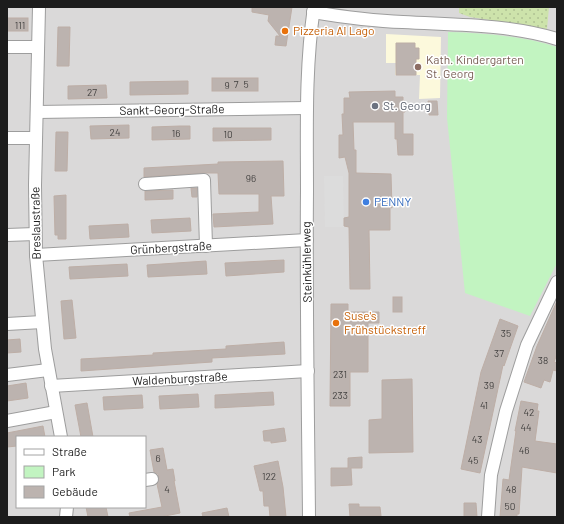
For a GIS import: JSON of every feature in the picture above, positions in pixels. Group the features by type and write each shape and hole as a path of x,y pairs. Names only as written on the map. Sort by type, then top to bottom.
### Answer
{"street":[{"name":"Breslaustraße","path":"39,7 36,138 36,255 48,370 61,436"},
{"path":"313,10 363,19 481,26 543,35 557,39"},
{"name":"Steinkühlerweg","path":"310,517 306,108 308,57 313,10"},
{"path":"7,47 38,47"},
{"name":"Sankt-Georg-Straße","path":"37,112 306,108"},
{"path":"7,138 36,138"},
{"path":"145,184 204,180 206,246"},
{"path":"7,235 35,234"},
{"name":"Grünbergstraße","path":"36,255 307,240"},
{"path":"488,517 491,475 506,411 526,345 557,282"},
{"path":"7,324 42,322"},
{"path":"7,375 48,370"},
{"name":"Waldenburgstraße","path":"51,386 308,371"},
{"path":"7,421 56,412"}],"shaded area":[{"path":"7,7 557,7 557,517 7,517"},
{"name":"Kath. Kindergarten St. Georg","path":"386,34 441,37 440,98 419,99 420,75 395,75 396,63 386,63"},
{"name":"PENNY","path":"324,176 343,176 344,227 325,227"}],"green space":[{"path":"459,7 549,7 547,29 470,17 459,13"},
{"path":"448,32 503,36 531,40 557,47 557,263 530,316 465,293 447,118"}],"building":[{"path":"252,7 292,7 286,46 275,45 276,36 280,36 268,21 269,15 252,12"},
{"path":"7,18 28,18 28,31 7,31"},
{"path":"58,27 70,27 69,66 57,66"},
{"path":"396,43 415,43 415,48 419,48 419,59 416,59 416,75 396,75"},
{"path":"212,78 258,78 258,91 212,91"},
{"path":"188,81 188,94 130,95 130,82"},
{"path":"106,85 107,98 68,99 68,86"},
{"path":"395,91 395,97 403,97 403,101 405,101 405,112 403,112 403,134 413,134 413,155 398,155 397,139 395,139 395,122 353,122 354,150 356,150 356,173 391,174 392,208 390,207 390,230 369,230 370,289 350,289 349,227 344,226 344,218 349,217 349,173 345,157 339,158 339,135 343,135 342,114 344,114 344,98 350,98 349,92"},
{"path":"428,101 437,101 438,115 429,115"},
{"path":"129,125 129,138 91,139 90,126"},
{"path":"190,126 190,139 152,140 152,127"},
{"path":"213,128 271,128 271,140 213,141"},
{"path":"56,132 68,132 67,171 55,171"},
{"path":"283,161 284,196 271,196 273,224 214,227 213,214 259,212 259,194 219,194 218,173 144,177 144,168 218,164 218,162"},
{"path":"191,188 197,188 197,197 192,197"},
{"path":"173,190 173,199 145,200 145,191"},
{"path":"66,195 66,239 58,239 58,235 55,235 54,196"},
{"path":"190,218 191,231 152,233 151,220"},
{"path":"128,224 129,237 90,239 89,226"},
{"path":"284,260 284,272 226,276 225,263"},
{"path":"206,261 207,274 148,277 147,265"},
{"path":"127,264 128,276 70,279 69,267"},
{"path":"393,297 402,297 402,312 393,312"},
{"path":"72,300 76,338 64,339 61,301"},
{"path":"557,301 557,354 554,362 557,363 557,371 553,370 550,382 544,380 541,388 524,382 537,346"},
{"path":"331,304 348,304 348,312 379,312 379,323 368,323 368,372 350,372 350,406 330,406"},
{"path":"500,319 518,326 504,366 503,365 480,473 461,469 481,372"},
{"path":"20,339 21,352 7,353 7,340"},
{"path":"284,342 285,354 212,358 212,362 81,371 81,359 226,349 226,346"},
{"path":"412,379 413,452 369,453 369,420 382,419 382,380"},
{"path":"26,383 28,398 7,401 7,386"},
{"path":"273,392 274,405 215,408 215,395"},
{"path":"198,394 199,407 160,409 159,396"},
{"path":"142,395 143,408 104,410 103,397"},
{"path":"521,401 538,404 537,411 539,411 535,441 557,444 557,473 522,467 519,514 517,514 517,517 500,517 503,479 509,480 515,431"},
{"path":"87,403 93,436 81,436 75,405"},
{"path":"43,426 45,436 16,436 16,446 7,447 7,433"},
{"path":"284,428 286,441 271,443 271,441 264,441 263,431"},
{"path":"163,448 167,470 173,469 180,513 160,517 130,517 129,513 162,507 157,484 159,478 158,474 154,472 150,450"},
{"path":"362,457 362,468 351,468 352,485 331,486 331,468 348,468 348,458"},
{"path":"278,461 283,487 286,517 270,517 269,506 264,506 263,491 260,491 254,466"},
{"path":"464,503 476,503 477,517 464,517"},
{"path":"349,504 359,504 359,507 380,507 381,516 350,517"},
{"path":"86,508 106,508 108,517 88,517"},
{"path":"227,508 229,517 203,517 202,513"}],"place":[{"name":"Pizzeria Al Lago","path":"285,31"},
{"name":"Kath. Kindergarten St. Georg","path":"418,67"},
{"name":"St. Georg","path":"375,106"},
{"name":"PENNY","path":"366,202"},
{"name":"Suse's Frühstückstreff","path":"336,323"}]}
